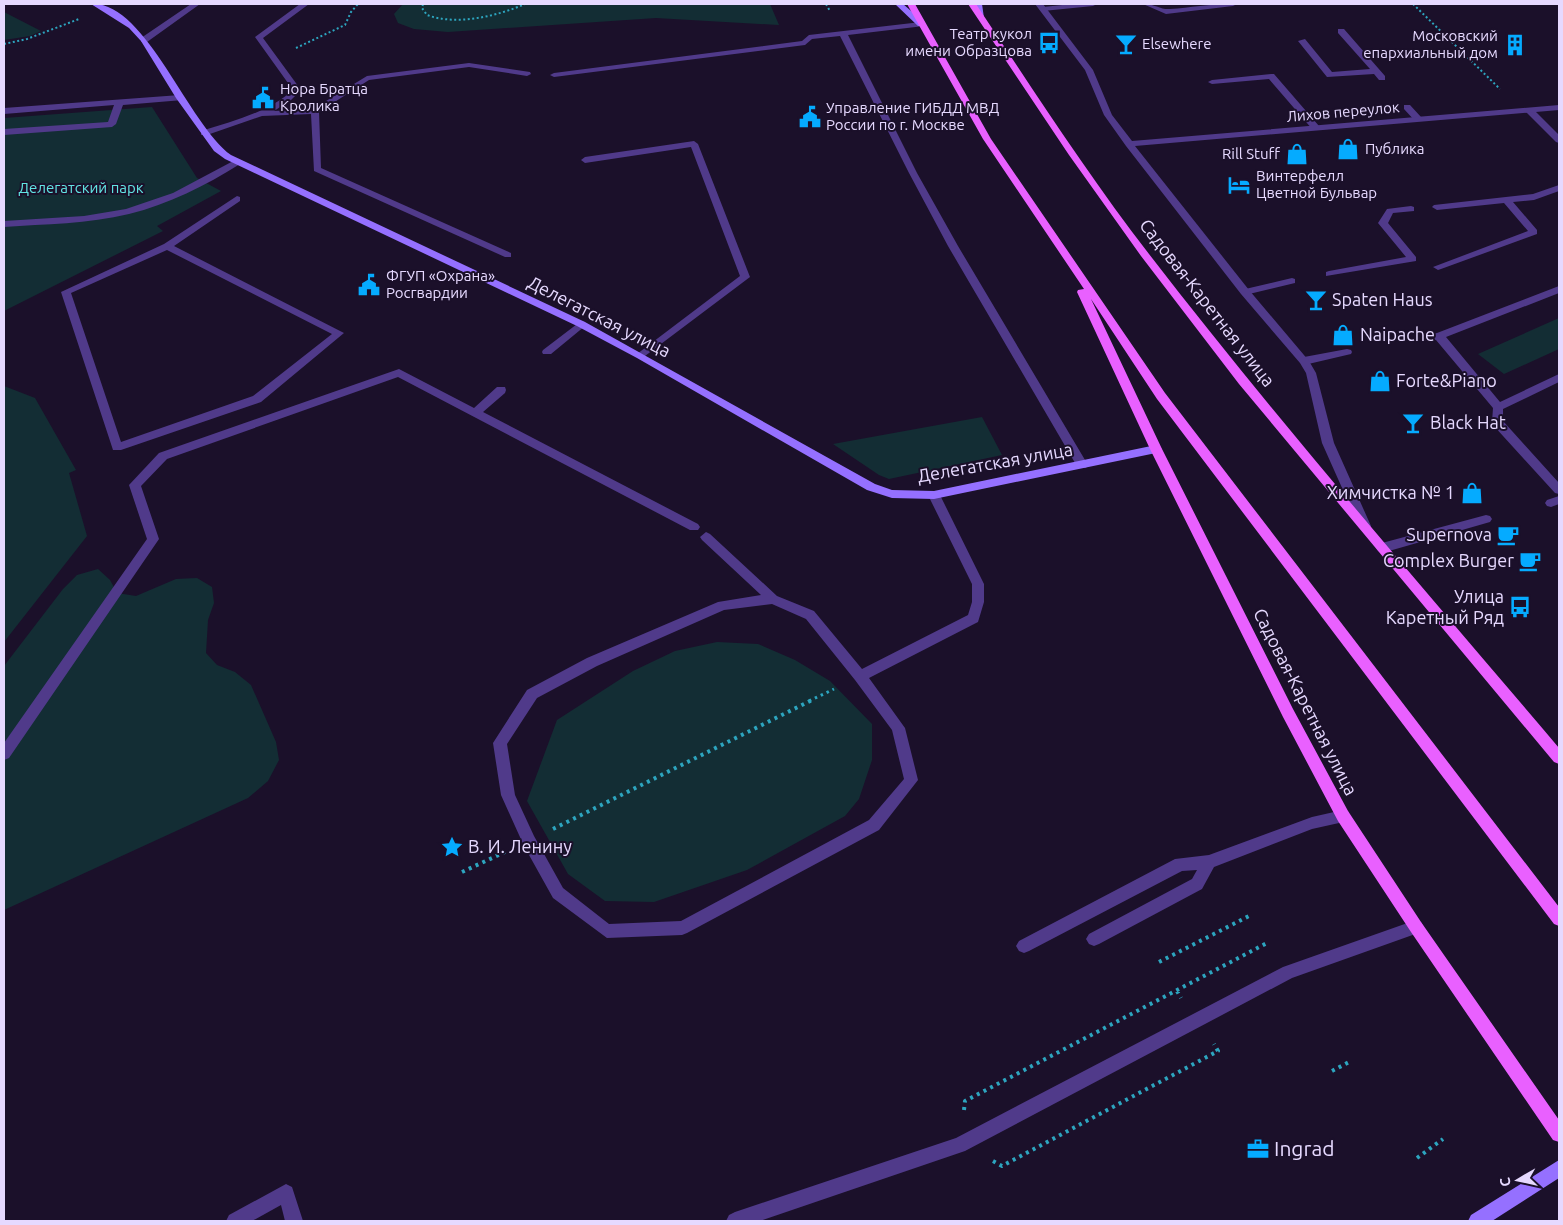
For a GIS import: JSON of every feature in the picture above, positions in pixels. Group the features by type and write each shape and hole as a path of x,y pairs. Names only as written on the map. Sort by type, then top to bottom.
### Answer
{"main road":[{"name":"Садовая-Каретная улица","path":"911,4 986,138 1161,396 1559,918"},
{"name":"Садовая-Каретная улица","path":"972,4 1073,155 1144,254 1242,381 1559,758"},
{"name":"Садовая-Каретная улица","path":"1066,258 1156,450 1288,712 1343,816 1416,927 1559,1134"}],"street":[{"name":"Делегатская улица","path":"95,4 132,26 144,40 204,133 217,149 237,162 581,324 641,356 871,487 892,494 934,496 1156,450"},
{"path":"144,40 196,4"},
{"path":"204,133 260,114 287,101 297,90 260,37 305,4"},
{"path":"899,4 921,24"},
{"path":"978,4 981,16"},
{"path":"1041,6 1093,4"},
{"path":"1147,4 1166,12 1233,4"},
{"path":"1041,6 1088,70 1104,108 1155,179 1312,373 1328,443 1366,528"},
{"path":"554,75 805,43 809,37 921,24"},
{"path":"1302,41 1330,75 1379,75 1341,31"},
{"path":"843,33 931,206 1082,465"},
{"path":"260,114 315,112 367,78 469,65 527,74"},
{"path":"1212,82 1271,76 1316,128"},
{"path":"4,111 180,98"},
{"path":"4,132 112,124 119,103"},
{"path":"1407,107 1418,119"},
{"name":"Лихов переулок","path":"1130,144 1559,107"},
{"path":"1529,110 1559,140"},
{"path":"315,112 317,169 508,255"},
{"path":"585,160 694,144 745,276 641,356"},
{"path":"4,224 94,217 133,210 180,194 237,162"},
{"path":"1437,207 1534,197 1559,188"},
{"path":"167,246 339,333 257,399 117,447 66,292 167,246 237,199"},
{"path":"1438,267 1534,232 1506,200"},
{"path":"1329,274 1414,259 1383,223 1390,211 1411,209"},
{"path":"1245,292 1292,281"},
{"path":"1426,338 1439,336 1559,289"},
{"path":"547,352 581,324"},
{"path":"1439,336 1498,406 1497,422 1559,490"},
{"path":"1304,361 1348,352"},
{"path":"4,754 153,539 135,485 163,456 399,373 694,527"},
{"path":"1498,406 1559,378"},
{"path":"476,412 501,390"},
{"path":"860,676 974,618 978,602 978,584 934,496"},
{"path":"1382,548 1486,519"},
{"path":"706,537 773,599 810,615 860,676 898,728 911,780 874,825 682,928 607,931 558,893 529,841 508,796 500,743 532,694 592,662 722,605 773,599"},
{"path":"1024,946 1180,864 1209,862 1312,823 1343,816"},
{"path":"1094,939 1197,884 1209,862"},
{"path":"735,1221 959,1145 1288,972 1416,927"},
{"path":"1478,1221 1559,1168"},
{"path":"235,1221 286,1193 294,1221"}],"path":[{"path":"266,33 276,35 288,52 344,25 358,4"},
{"path":"424,4 422,8 426,15 437,18 451,18 500,13 525,4"},
{"path":"1413,4 1506,94"},
{"path":"4,44 52,31 85,17"},
{"path":"462,872 529,841 860,676"},
{"path":"1159,962 1249,916"},
{"path":"965,1101 1267,943"},
{"path":"1332,1071 1351,1061"},
{"path":"1418,1158 1443,1139"}],"green space":[{"path":"403,4 770,4 779,25 656,18 448,32 414,29 398,23 394,14"},
{"path":"4,12 41,31 30,36 4,40"},
{"name":"Делегатский парк","path":"152,107 197,178 221,191 157,226 163,231 4,311 4,118"},
{"path":"1559,318 1559,349 1504,374 1478,354"},
{"path":"4,386 35,398 76,470 69,473 87,536 4,642"},
{"path":"982,417 1002,455 889,479 879,475 833,444"},
{"path":"98,569 110,580 117,593 136,596 176,579 197,578 212,587 214,603 208,620 206,653 217,665 235,672 251,685 276,742 279,760 268,781 248,798 4,910 4,666 63,589 77,575"},
{"path":"717,642 758,644 795,660 830,681 872,724 872,760 859,799 845,816 747,870 654,902 605,901 568,874 527,801 557,720 633,671 675,651"}],"place":[{"name":"Театр кукол имени Образцова","path":"1049,43"},
{"name":"Elsewhere","path":"1126,44"},
{"name":"Московский епархиальный дом","path":"1515,45"},
{"name":"Нора Братца Кролика","path":"263,98"},
{"name":"Управление ГИБДД МВД России по г. Москве","path":"810,117"},
{"name":"Публика","path":"1348,149"},
{"name":"Rill Stuff","path":"1297,154"},
{"name":"Винтерфелл Цветной Бульвар","path":"1239,185"},
{"name":"ФГУП «Охрана» Росгвардии","path":"369,285"},
{"name":"Spaten Haus","path":"1316,300"},
{"name":"Naipache","path":"1343,335"},
{"name":"Forte&Piano","path":"1380,381"},
{"name":"Black Hat","path":"1413,423"},
{"name":"Химчистка № 1","path":"1472,493"},
{"name":"Supernova","path":"1508,535"},
{"name":"Complex Burger","path":"1530,561"},
{"name":"Улица Каретный Ряд","path":"1520,607"},
{"name":"В. И. Ленину","path":"452,847"},
{"name":"Ingrad","path":"1258,1149"}]}
